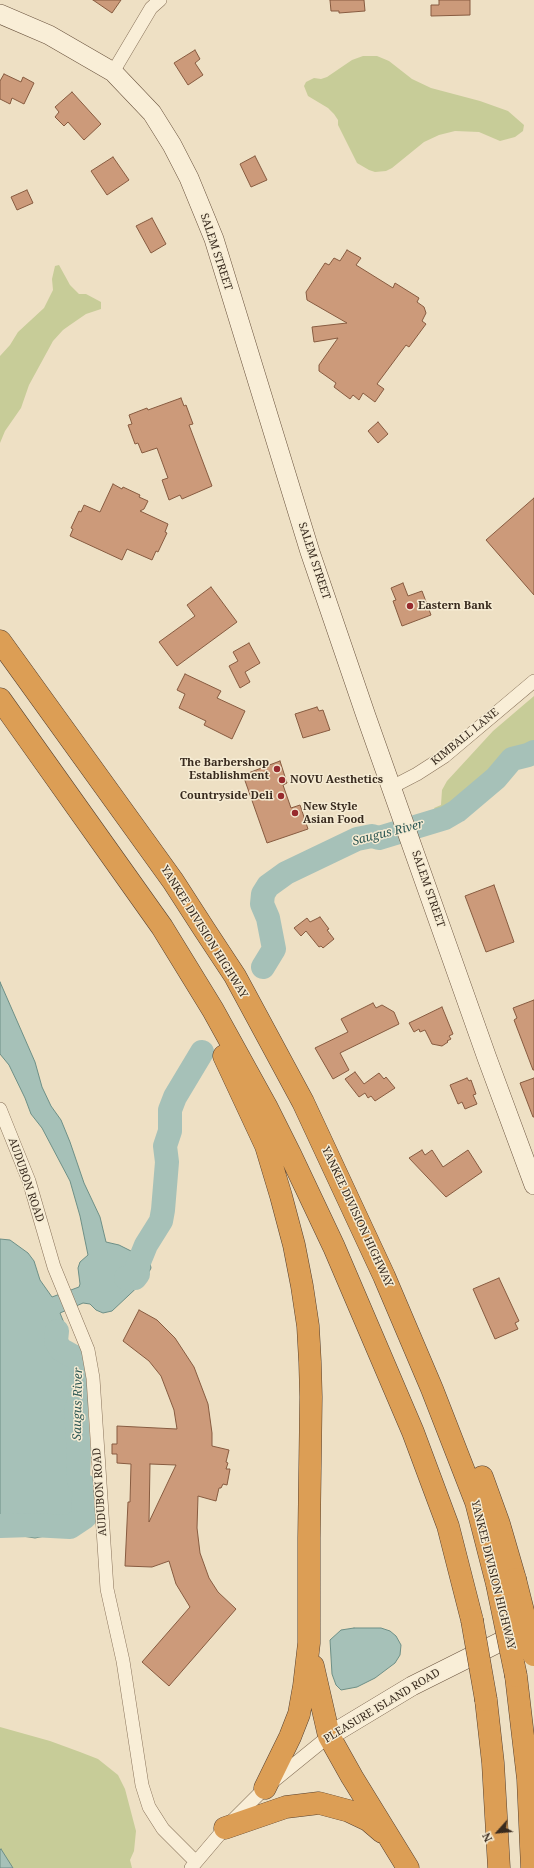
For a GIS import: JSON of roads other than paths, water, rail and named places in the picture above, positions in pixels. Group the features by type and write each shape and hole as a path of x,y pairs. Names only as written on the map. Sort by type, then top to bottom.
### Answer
{"highway":[{"name":"YANKEE DIVISION HIGHWAY","path":"0,641 173,881 235,976 303,1102 384,1276 435,1396 506,1581 528,1779 532,1868"},
{"path":"0,699 130,880 170,939 239,1055 292,1156 388,1372 426,1466 448,1526 472,1620 486,1700 493,1763 499,1868"},
{"path":"170,939 266,1146 281,1196 295,1252 308,1326 310,1369 309,1643 299,1714 290,1737 265,1788"},
{"path":"506,1581 534,1655"},
{"path":"309,1643 319,1696 329,1736 352,1777 404,1860"},
{"path":"225,1828 286,1806 319,1803 340,1807 368,1820 384,1834 404,1860"}],"main road":[{"name":"SALEM STREET","path":"0,14 49,35 112,72 152,113 172,145 189,178 214,239 310,552 487,1058 534,1184"},
{"name":"PLEASURE ISLAND ROAD","path":"329,1736 412,1686 534,1625"}],"street":[{"path":"112,72 151,8 160,0"},
{"name":"KIMBALL LANE","path":"392,787 417,774 445,756 534,681"},
{"name":"AUDUBON ROAD","path":"0,1109 28,1181 54,1267 88,1350 93,1378 107,1589 123,1661 142,1785 149,1807 163,1829 193,1865"},
{"name":"PLEASURE ISLAND ROAD","path":"193,1865 225,1828 265,1788 329,1736"}],"water":[{"path":"0,982 35,1062 42,1087 51,1106 61,1120 70,1142 84,1183 100,1217 106,1242 119,1245 145,1258 150,1263 151,1268 145,1280 112,1311 103,1313 96,1310 90,1304 83,1303 60,1313 64,1323 61,1333 68,1343 80,1395 80,1427 83,1440 81,1485 84,1518 77,1526 69,1531 58,1529 50,1535 35,1538 10,1534 0,1527 0,1239 10,1240 28,1253 34,1261 40,1280 52,1297 79,1287 78,1268 80,1262 88,1255 80,1216 70,1181 42,1128 31,1114 9,1065 0,1054"},
{"path":"354,1628 381,1628 390,1631 396,1636 401,1645 400,1655 395,1663 375,1678 357,1687 341,1690 336,1685 332,1674 330,1640 341,1630"},
{"path":"1,1849 13,1868 0,1868"}],"waterway":[{"name":"Saugus River","path":"263,967 274,949 268,918 262,904 263,894 268,886 286,873 357,839 372,836 379,838 445,818 457,811 496,778 512,759 534,752"},
{"name":"Saugus River","path":"126,1278 135,1278 138,1274 137,1267 146,1245 161,1221 167,1162 165,1146 170,1131 170,1110 175,1097 202,1052"},
{"name":"Saugus River","path":"0,1526 32,1525 70,1527 85,1517 83,1511 85,1486 80,1483 78,1478 79,1455 76,1410 80,1399 82,1383 81,1368 78,1359 60,1349 56,1341 57,1331"}],"place":[{"name":"Eastern Bank","path":"410,606"},
{"name":"The Barbershop Establishment","path":"277,769"},
{"name":"NOVU Aesthetics","path":"282,780"},
{"name":"Countryside Deli","path":"281,796"},
{"name":"New Style Asian Food","path":"295,813"}]}
